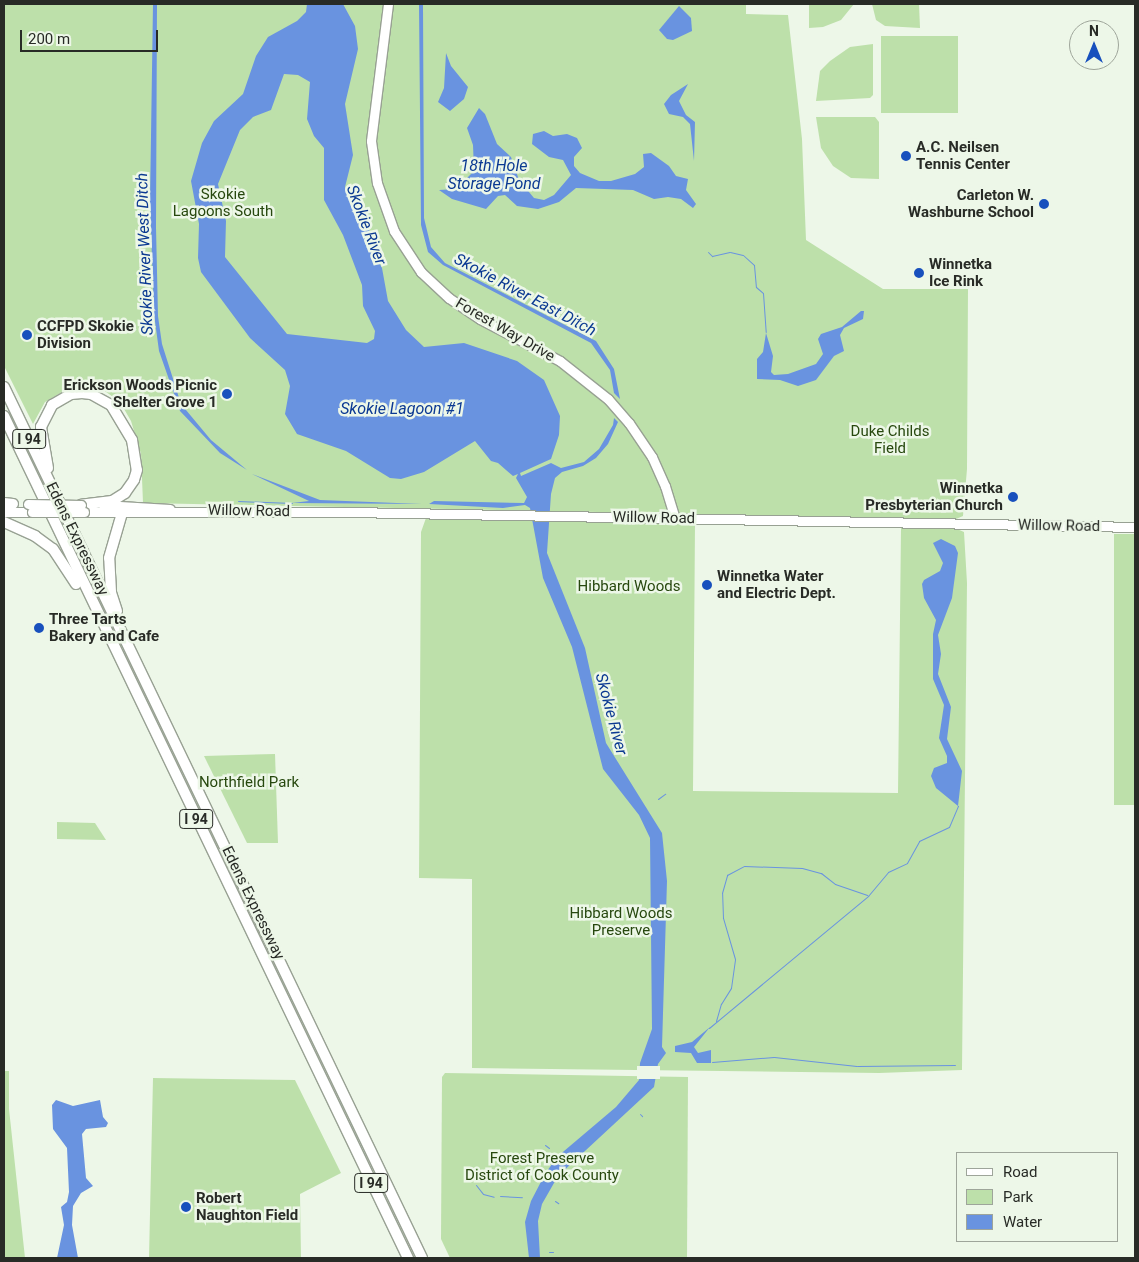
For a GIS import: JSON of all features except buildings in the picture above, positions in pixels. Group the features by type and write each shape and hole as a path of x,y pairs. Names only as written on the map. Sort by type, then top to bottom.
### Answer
{"highway":[{"name":"Edens Expressway","path":"4,387 422,1258"},
{"path":"54,491 42,443 45,415 60,398 71,394 91,394 102,399 118,413 126,426 136,470 125,493 112,501 83,509"},
{"name":"Edens Expressway","path":"4,416 100,622 408,1258"},
{"path":"4,432 35,482"},
{"path":"122,512 109,558 109,575 126,641"},
{"path":"4,522 35,536 53,549 100,622"}],"main road":[{"name":"Forest Way Drive","path":"388,4 371,141 379,190 394,231 421,272 449,298 480,319 560,361 608,399 629,423 652,457 666,486 675,518"},
{"name":"Willow Road","path":"7,504 30,508 83,509 161,506 172,510"},
{"name":"Willow Road","path":"4,512 30,508"},
{"name":"Willow Road","path":"83,509 122,512 172,510 525,515 1135,527"}],"green space":[{"name":"Skokie Lagoons South","path":"4,4 746,4 746,14 788,15 802,139 806,240 883,289 968,289 967,469 963,516 956,519 143,503 141,454 131,421 120,402 102,389 74,385 45,402 33,424 4,366"},
{"path":"809,4 854,4 841,20 823,27 809,28"},
{"path":"872,4 919,4 920,28 885,26 876,20"},
{"path":"881,36 958,36 958,113 881,113"},
{"path":"873,44 873,95 870,98 816,101 820,71 830,61 850,47"},
{"path":"816,117 875,117 879,122 879,179 851,178 833,166 821,148"},
{"name":"Hibbard Woods Preserve","path":"426,518 695,524 693,791 898,793 901,528 957,529 964,532 967,583 962,1070 879,1073 472,1068 472,879 419,878 421,532"},
{"path":"1114,534 1135,534 1135,805 1114,805"},
{"name":"Northfield Park","path":"275,754 278,843 247,843 204,756"},
{"path":"57,822 95,823 106,840 57,839"},
{"path":"4,1071 9,1071 9,1109 25,1258 4,1258"},
{"name":"Forest Preserve District of Cook County","path":"445,1073 688,1077 687,1258 450,1258 441,1239 442,1077"},
{"path":"153,1078 295,1080 341,1173 300,1194 301,1258 149,1258"}],"water":[{"path":"153,4 157,4 156,227 158,316 162,344 181,404 211,440 247,470 220,453 180,411 159,351 154,314 150,202"},
{"path":"307,4 343,4 355,26 358,49 345,104 353,155 345,187 350,202 369,224 370,246 382,268 388,301 406,330 424,347 464,343 517,361 544,380 560,416 559,435 551,459 520,473 521,476 551,463 561,468 584,462 599,449 613,425 614,418 618,422 608,444 596,458 583,466 562,472 555,478 551,494 547,553 585,648 606,743 662,833 667,881 662,1047 666,1053 658,1064 654,1087 558,1176 542,1204 538,1221 540,1258 529,1258 525,1222 531,1201 545,1174 557,1157 616,1107 639,1080 640,1063 652,1029 650,838 639,815 603,769 572,647 543,578 530,508 525,505 503,508 429,504 434,501 524,503 527,497 516,478 518,474 513,476 498,463 491,461 475,441 424,472 401,479 390,478 346,451 297,434 285,414 290,386 285,370 250,338 201,272 198,258 199,224 191,181 202,143 214,121 243,94 256,56 268,37 297,21 306,12","holes":["284,74 298,75 310,82 307,119 314,136 324,148 324,200 343,235 362,285 363,306 375,331 374,339 367,343 287,334 225,257 226,221 218,184 240,130 253,117 271,110"]},
{"path":"419,4 423,4 424,218 431,247 445,263 596,341 614,369 620,399 614,393 610,370 591,343 443,265 428,252 421,225"},
{"path":"679,6 691,18 692,31 673,40 667,39 659,30"},
{"path":"446,53 451,66 468,87 464,99 450,111 438,102 444,88"},
{"path":"688,84 679,101 686,115 695,122 694,161 690,124 683,117 669,114 664,104 671,95"},
{"name":"18th Hole Storage Pond","path":"479,108 485,114 497,144 511,157 519,180 534,198 544,200 554,195 571,175 563,160 549,157 532,144 533,134 544,131 553,136 567,134 577,138 582,148 574,157 574,166 580,173 599,181 611,181 635,174 644,167 643,154 651,153 669,166 676,176 688,179 686,190 696,204 693,208 681,199 668,197 654,199 633,190 576,188 559,202 538,209 517,206 505,195 498,196 486,209 452,199 439,190 456,189 474,171 473,145 467,128"},
{"path":"861,311 864,311 863,319 844,328 840,335 844,351 834,356 816,380 798,386 780,380 757,379 757,359 763,352 766,333 773,356 771,372 774,375 788,374 816,364 823,354 818,339 821,334 842,327"},
{"path":"252,474 320,500 422,504 292,503 309,501"},
{"path":"941,539 955,546 958,553 952,598 938,635 941,654 938,674 951,707 947,739 962,771 958,806 936,788 931,776 934,768 947,763 947,756 939,738 944,705 933,679 933,634 936,620 924,598 922,584 924,580 940,571 943,563 933,543"},
{"path":"710,1027 694,1047 698,1053 711,1050 711,1063 697,1063 691,1053 675,1052 675,1046 692,1042"},
{"path":"56,1100 73,1106 100,1100 103,1117 108,1123 106,1127 86,1129 82,1134 86,1178 93,1186 81,1193 73,1206 72,1225 78,1258 57,1258 64,1225 61,1207 67,1202 69,1192 67,1148 53,1129 52,1105"}],"pier":[{"path":"637,1066 660,1066 660,1079 637,1079"}],"waterway":[{"path":"708,252 712,256 730,252 743,255 754,265 756,287 763,293 766,332"},
{"path":"238,501 292,503"},
{"path":"658,799 665,794"},
{"path":"709,1028 868,896 888,872 907,863 919,841 949,827 958,806"},
{"path":"716,1021 721,1004 731,988 735,959 723,918 722,893 727,875 744,866 802,868 821,873 835,884 867,895"},
{"path":"712,1062 774,1057 857,1066 955,1065"},
{"path":"545,1145 549,1148"},
{"path":"476,1185 483,1194 494,1197"},
{"path":"500,1196 522,1197"}],"place":[{"name":"A.C. Neilsen Tennis Center","path":"906,156"},
{"name":"Carleton W. Washburne School","path":"1044,204"},
{"name":"Winnetka Ice Rink","path":"919,273"},
{"name":"CCFPD Skokie Division","path":"27,335"},
{"name":"Erickson Woods Picnic Shelter Grove 1","path":"227,394"},
{"name":"Winnetka Presbyterian Church","path":"1013,497"},
{"name":"Winnetka Water and Electric Dept.","path":"707,585"},
{"name":"Three Tarts Bakery and Cafe","path":"39,628"},
{"name":"Robert Naughton Field","path":"186,1207"}],"water label":[{"name":"Skokie River","path":"366,225"},
{"name":"Skokie River West Ditch","path":"145,254"},
{"name":"Skokie River East Ditch","path":"525,295"},
{"name":"Skokie Lagoon #1","path":"402,409"},
{"name":"Skokie River","path":"611,714"}],"park label":[{"name":"Duke Childs Field","path":"890,440"},
{"name":"Hibbard Woods","path":"629,587"}]}
